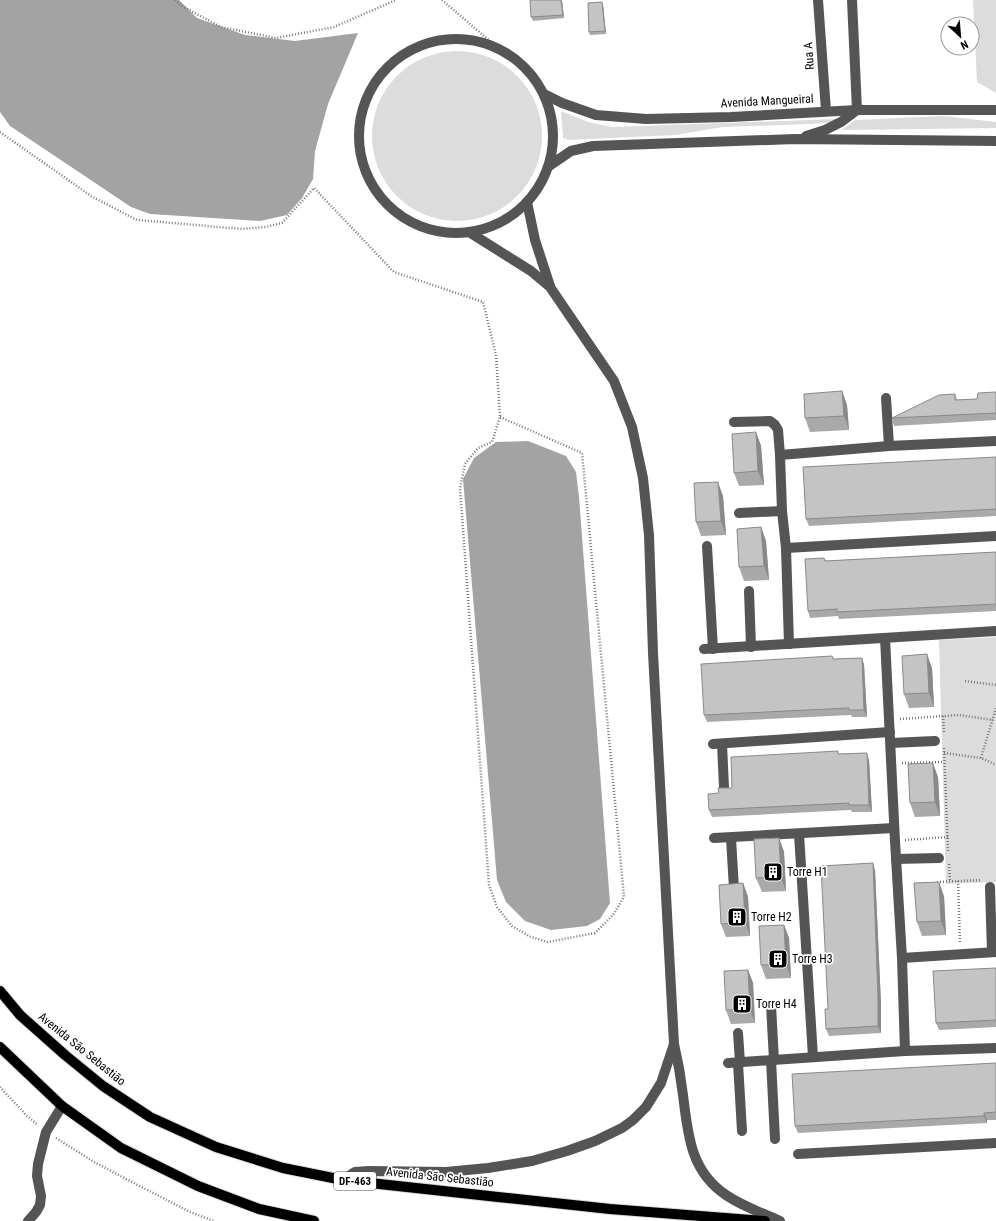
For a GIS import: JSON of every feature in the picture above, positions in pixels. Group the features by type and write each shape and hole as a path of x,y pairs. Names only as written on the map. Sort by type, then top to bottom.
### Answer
{"main road":[{"name":"Avenida São Sebastião","path":"0,991 20,1015 65,1055 103,1086 150,1117 216,1147 283,1168 343,1180 610,1209 765,1221"},
{"path":"0,1046 62,1106 121,1148 198,1186 259,1209 314,1221"}],"street":[{"name":"Rua A","path":"818,0 826,111"},
{"path":"795,139 825,130 842,122 857,110 852,0"},
{"path":"466,39 498,48 525,67 544,94 551,117 553,142 548,166 540,186 527,202 500,222 469,232 436,232 405,220 380,198 364,170 358,138 363,106 379,76 403,54 433,41 466,39"},
{"name":"Avenida Mangueiral","path":"544,94 562,103 596,115 646,119 731,117 857,110 996,110"},
{"path":"548,166 572,151 593,146 795,139 996,141"},
{"path":"527,202 535,240 550,288"},
{"path":"469,232 532,271 550,288 614,381 632,427 643,478 649,536 652,653 674,1044 680,1072 690,1145 698,1165 705,1176 724,1194 780,1221"},
{"path":"886,398 889,446"},
{"path":"734,422 770,421 778,430 782,510 786,548 789,644"},
{"path":"780,455 889,446 996,441"},
{"path":"739,513 782,510"},
{"path":"786,548 996,536"},
{"path":"707,546 708,649 996,631"},
{"path":"749,591 751,647"},
{"path":"885,638 902,958 905,1051"},
{"path":"724,787 718,744 890,732"},
{"path":"891,743 941,741"},
{"path":"714,838 894,828"},
{"path":"799,834 813,1057"},
{"path":"731,838 734,888"},
{"path":"896,859 944,859"},
{"path":"902,958 994,952 989,884"},
{"path":"771,1005 775,1139"},
{"path":"738,1033 735,1063 742,1131"},
{"path":"343,1180 355,1172 369,1170 446,1172 488,1168 532,1161 595,1141 622,1128 633,1120 646,1107 661,1083 674,1044"},
{"path":"735,1063 905,1051 996,1048"},
{"path":"28,1221 40,1205 41,1196 37,1176 38,1164 46,1132 62,1106"},
{"path":"798,1154 996,1143"}],"path":[{"path":"175,0 182,6 221,27 276,38 334,27 396,0"},
{"path":"442,0 498,48"},
{"path":"0,132 91,196 137,220 242,230 265,227 282,223 314,188 394,272 483,302 496,355 500,417 492,442 478,448 465,464 460,488 489,885 497,907 512,926 531,937 548,942 595,933 613,915 624,897 582,453 500,417"},
{"path":"966,680 996,685"},
{"path":"981,758 996,708"},
{"path":"890,720 959,715 993,720"},
{"path":"943,716 941,741 944,753 948,852"},
{"path":"944,753 981,758 996,765"},
{"path":"891,764 944,762"},
{"path":"895,840 948,837"},
{"path":"944,859 950,882"},
{"path":"958,881 960,954"},
{"path":"935,882 958,881 989,884"},
{"path":"0,1087 27,1116 46,1132 94,1162 190,1212 214,1221"}],"shaded area":[{"path":"0,0 179,0 197,18 245,35 295,41 358,33 328,104 315,151 313,179 302,198 287,215 260,221 150,214 131,207 10,126 0,112"},
{"path":"973,0 996,0 996,93 977,82 976,56 980,56 980,16 974,16"},
{"path":"457,51 482,55 497,61 517,76 532,96 540,119 542,136 538,161 532,176 517,196 497,211 474,219 457,221 432,217 417,211 397,196 382,176 374,153 372,136 376,111 382,96 397,76 417,61 440,53"},
{"path":"561,111 588,122 612,127 838,119 827,123 723,127 675,135 567,140 566,138 563,138"},
{"path":"943,116 996,122 996,128 842,130 855,120"},
{"path":"528,441 566,456 576,472 610,903 600,919 587,926 551,930 525,921 506,902 497,880 463,479 474,458 496,442"},
{"path":"996,637 996,882 946,884 939,640"}],"building":[{"path":"530,0 561,0 563,15 531,17"},
{"path":"602,2 605,31 589,32 588,3"},
{"path":"842,391 844,416 805,418 804,394"},
{"path":"996,392 996,413 892,418 939,395 955,394 955,400 977,399 978,393"},
{"path":"756,432 758,471 734,473 732,434"},
{"path":"996,457 996,509 806,519 803,467"},
{"path":"718,482 721,521 696,522 694,483"},
{"path":"761,527 764,566 739,567 737,529"},
{"path":"996,552 996,604 837,612 837,609 808,611 805,559 824,558 825,561"},
{"path":"927,654 929,693 904,694 902,656"},
{"path":"832,656 833,659 862,658 864,710 849,710 849,708 704,715 701,664"},
{"path":"838,751 838,754 867,753 869,805 849,805 849,803 709,810 708,794 719,793 718,788 732,788 731,757"},
{"path":"933,763 935,802 910,803 908,764"},
{"path":"779,838 781,877 756,878 754,839"},
{"path":"873,863 878,1026 826,1029 825,1009 828,1009 821,866"},
{"path":"939,882 941,921 917,922 914,883"},
{"path":"743,883 745,922 721,924 719,885"},
{"path":"784,925 786,964 761,965 759,926"},
{"path":"996,968 996,1020 936,1023 933,971"},
{"path":"748,970 750,1009 726,1010 724,971"},
{"path":"996,1063 996,1112 984,1113 984,1116 795,1126 792,1074"}],"place":[{"name":"Torre H1","path":"773,872"},
{"name":"Torre H2","path":"737,917"},
{"name":"Torre H3","path":"778,959"},
{"name":"Torre H4","path":"742,1004"}]}
